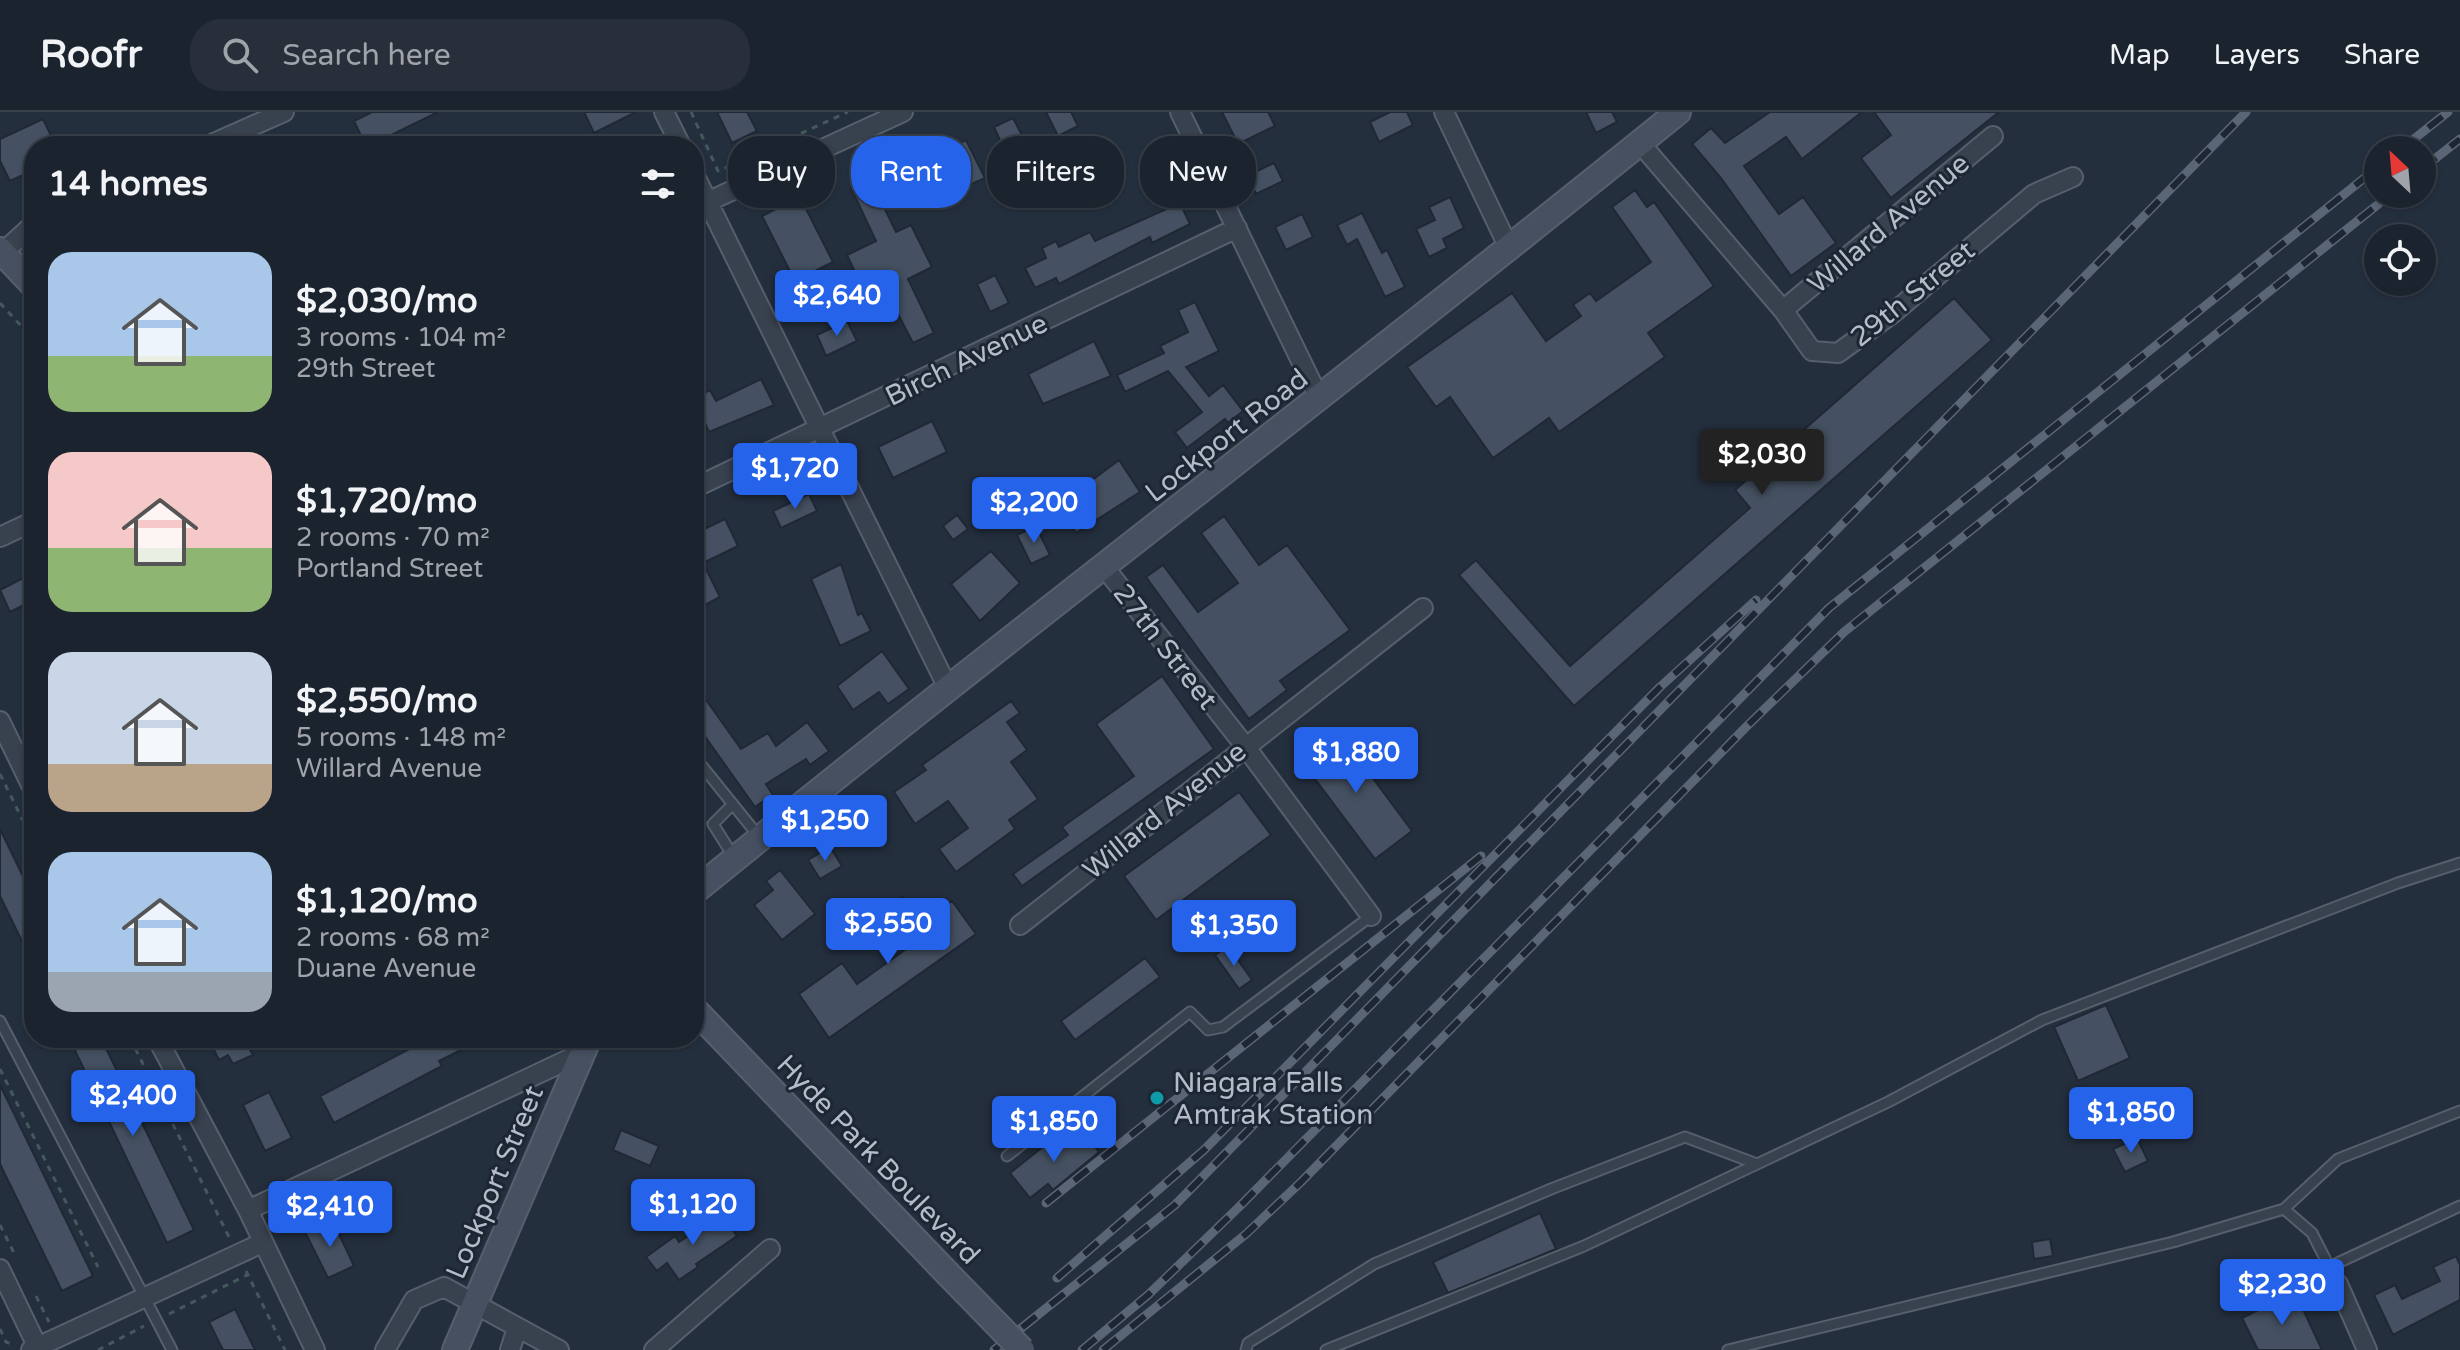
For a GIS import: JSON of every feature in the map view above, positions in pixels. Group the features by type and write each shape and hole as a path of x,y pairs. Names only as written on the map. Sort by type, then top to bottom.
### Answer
{"street":[{"path":"230,136 284,112"},
{"path":"664,112 676,136"},
{"path":"704,204 903,112"},
{"path":"1180,112 1320,400"},
{"path":"1444,112 1509,248"},
{"name":"Lockport Road","path":"704,884 947,686 1105,568 1320,400 1678,112"},
{"name":"Willard Avenue","path":"1783,310 1993,136"},
{"name":"29th Street","path":"1640,143 1783,310 1812,351 1838,353 1893,313 2034,194 2073,177"},
{"path":"704,211 820,429 947,686"},
{"name":"Birch Avenue","path":"704,483 1237,228"},
{"path":"24,232 1,252 24,276"},
{"path":"0,537 24,526"},
{"name":"27th Street","path":"1105,568 1245,746 1371,916"},
{"name":"Willard Avenue","path":"1020,925 1423,608"},
{"path":"0,721 24,768"},
{"name":"Hyde Park Boulevard","path":"704,1019 1022,1350"},
{"path":"162,1048 248,1210 315,1350"},
{"path":"248,1210 581,1048"},
{"name":"Lockport Street","path":"455,1350 584,1048"},
{"path":"0,1269 30,1348 262,1243"},
{"path":"654,1350 770,1249"},
{"path":"2333,1276 2367,1350"},
{"path":"385,1350 414,1300 444,1287 559,1350"},
{"path":"510,1350 517,1328"}],"lane":[{"path":"704,768 760,838"},
{"path":"733,804 713,824 735,859"},
{"path":"1326,1350 1584,1246 1888,1102 2042,1020 2398,883 2460,863"},
{"path":"1007,1156 1190,1012 1208,1030 1223,1027 1371,916"},
{"path":"0,1021 172,1350"},
{"path":"1728,1350 2173,1242 2284,1209 2338,1159 2460,1111"},
{"path":"1246,1350 1248,1343 1374,1264 1685,1137 1757,1164"},
{"path":"2284,1209 2312,1233 2333,1276 2460,1206"}],"path":[{"path":"691,112 702,136"},
{"path":"704,140 718,171 844,113"},
{"path":"0,303 24,329"},
{"path":"0,774 24,823"},
{"path":"135,1048 285,1350"},
{"path":"0,1069 98,1267"},
{"path":"98,1350 247,1275"},
{"path":"0,1329 6,1342"},
{"path":"0,1346 6,1342 30,1348"}],"building":[{"path":"372,112 438,112 389,136 361,136 354,121"},
{"path":"584,112 636,112 594,133"},
{"path":"717,112 747,112 757,131 747,136 729,136"},
{"path":"1046,112 1071,112 1078,126 1058,136"},
{"path":"1222,112 1268,112 1275,126 1254,136 1234,136"},
{"path":"1390,112 1407,112 1413,125 1379,142 1370,122"},
{"path":"1586,112 1612,112 1617,122 1596,133"},
{"path":"1770,112 1862,112 1802,159 1786,137 1744,166 1779,214 1803,197 1836,243 1791,276 1721,178 1692,144 1711,128 1725,143"},
{"path":"1874,112 1999,112 1891,198 1861,158 1891,135"},
{"path":"1013,118 1022,136 998,136 994,127"},
{"path":"43,119 51,136 24,136 24,175 10,181 0,161 0,139"},
{"path":"971,150 985,178 971,184"},
{"path":"1274,163 1283,181 1256,194 1256,172"},
{"path":"1635,190 1647,207 1654,202 1714,286 1648,333 1665,357 1559,432 1549,418 1493,458 1450,397 1436,407 1407,367 1512,293 1546,341 1581,316 1573,305 1590,293 1596,301 1651,262 1612,207"},
{"path":"1450,197 1464,228 1443,239 1447,248 1429,257 1416,229 1435,220 1429,207"},
{"path":"778,208 806,208 833,262 795,281 762,216"},
{"path":"860,208 884,208 896,232 911,225 932,267 908,279 934,333 913,343 894,306 875,315 847,255 876,241"},
{"path":"1169,208 1182,208 1190,224 1152,243 1150,237 1059,284 1056,278 1035,288 1025,268 1046,258 1042,248 1056,241 1059,247 1090,232 1095,241"},
{"path":"1362,213 1382,253 1387,250 1405,287 1385,297 1357,239 1347,245 1337,225"},
{"path":"1302,214 1313,237 1286,250 1275,227"},
{"path":"995,275 1009,303 990,312 977,284"},
{"path":"1954,298 1992,340 1574,706 1459,575 1476,560 1570,666 1750,508 1735,490"},
{"path":"1195,302 1219,351 1186,367 1209,396 1223,385 1243,411 1228,423 1225,419 1187,448 1175,432 1202,412 1168,371 1125,392 1117,375 1164,353 1160,346 1188,332 1178,310"},
{"path":"847,321 857,341 826,356 817,335"},
{"path":"1094,341 1111,376 1043,404 1028,374"},
{"path":"761,379 774,405 709,432 704,421 704,393 710,390 716,401"},
{"path":"932,421 947,452 893,478 878,447"},
{"path":"1119,460 1140,492 1076,533 1060,507 1082,493 1079,490"},
{"path":"809,494 817,511 781,528 773,511"},
{"path":"957,515 968,529 953,540 943,526"},
{"path":"1224,516 1259,565 1287,545 1350,630 1280,681 1287,690 1249,719 1146,577 1163,565 1198,612 1238,583 1201,533"},
{"path":"725,519 738,546 704,563 704,529"},
{"path":"1036,526 1050,555 1031,564 1017,535"},
{"path":"991,551 1020,583 980,621 951,584"},
{"path":"841,564 858,615 862,613 871,631 840,646 811,579"},
{"path":"704,565 720,597 704,605"},
{"path":"24,578 24,605 10,612 0,590"},
{"path":"882,651 909,689 888,704 879,692 853,710 837,686"},
{"path":"1162,676 1214,749 1022,886 1013,874 1068,835 1062,827 1134,776 1096,724"},
{"path":"704,697 741,749 768,733 776,746 807,722 829,751 810,765 806,759 766,784 773,795 755,807 704,735"},
{"path":"1011,701 1020,713 1007,722 1027,750 1011,762 1038,799 1009,820 1015,829 956,872 939,849 968,828 948,801 915,824 894,792 926,770 922,765"},
{"path":"1338,731 1412,831 1375,859 1300,759"},
{"path":"1239,792 1271,835 1156,920 1124,876"},
{"path":"0,829 24,878 24,945 0,896"},
{"path":"830,847 842,866 820,879 808,860"},
{"path":"780,870 815,914 782,940 754,905 773,890 766,881"},
{"path":"903,897 921,923 952,901 976,934 829,1038 799,994 842,963 857,984 906,949 880,913"},
{"path":"1228,946 1252,980 1239,989 1215,955"},
{"path":"1145,958 1160,977 1075,1040 1061,1021"},
{"path":"2106,1005 2130,1058 2078,1081 2054,1027"},
{"path":"74,1048 106,1048 194,1230 167,1243"},
{"path":"213,1048 249,1048 253,1055 233,1064 228,1055 219,1060"},
{"path":"411,1048 465,1048 439,1061 442,1066 334,1123 320,1096"},
{"path":"0,1085 93,1276 62,1291 0,1164"},
{"path":"269,1092 292,1138 265,1151 243,1105"},
{"name":"Niagara Falls Amtrak Station","path":"1080,1128 1099,1152 1053,1190 1048,1184 1030,1198 1010,1173 1049,1142 1055,1148"},
{"path":"621,1130 659,1146 650,1166 613,1150"},
{"path":"2137,1138 2148,1161 2125,1172 2113,1149"},
{"path":"721,1213 737,1236 696,1264 698,1267 679,1280 667,1263 657,1271 646,1257 675,1236 679,1242"},
{"path":"1540,1213 1556,1249 1448,1293 1433,1262"},
{"path":"332,1219 354,1266 328,1278 305,1232"},
{"path":"2050,1239 2053,1256 2034,1259 2032,1242"},
{"path":"2456,1256 2460,1265 2460,1300 2393,1335 2374,1295 2395,1285 2402,1299 2440,1281 2433,1267"},
{"path":"2295,1292 2322,1350 2258,1350 2242,1318"},
{"path":"235,1309 255,1350 223,1350 209,1322"}],"railway":[{"path":"994,1350 1175,1205 2246,112"},
{"path":"2418,136 2448,112"},
{"path":"2436,158 2460,139"},
{"path":"1082,1350 1148,1295 1241,1205 1829,608 2364,178"},
{"path":"1103,1350 1246,1234 1301,1182 1746,727 1844,632 2374,208"},
{"path":"1057,1278 1204,1150 1660,687 1756,600"},
{"path":"1046,1203 1481,856"}],"place":[{"name":"Niagara Falls Amtrak Station","path":"1157,1098"}]}
